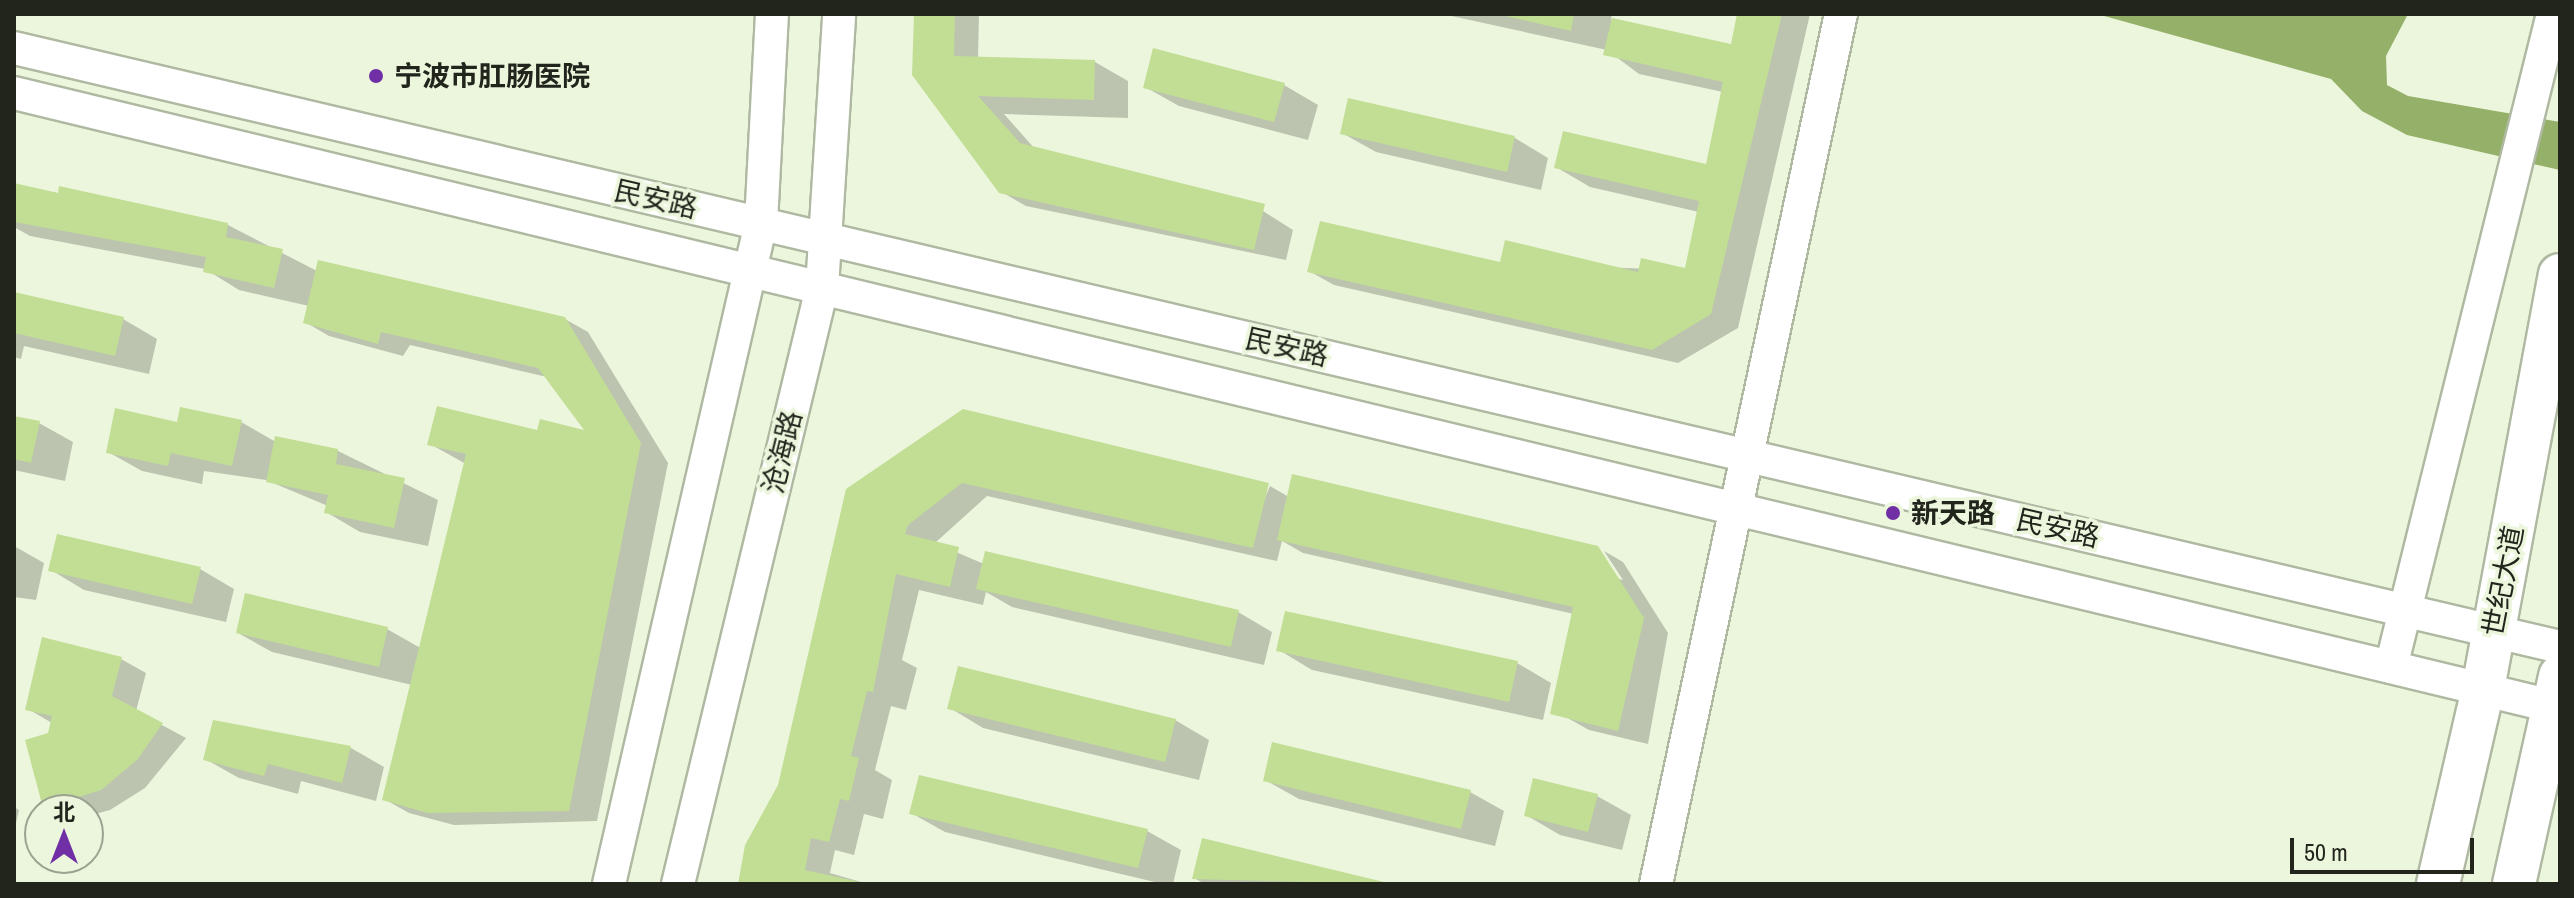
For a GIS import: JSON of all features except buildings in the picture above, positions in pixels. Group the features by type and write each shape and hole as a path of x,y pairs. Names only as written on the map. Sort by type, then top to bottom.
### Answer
{"highway":[{"name":"世纪大道","path":"2438,884 2483,689 2560,275"},
{"path":"2514,884 2558,697"}],"main road":[{"path":"609,884 761,223 772,14"},
{"name":"沧海路","path":"678,884 822,288 830,239 839,14"},
{"path":"1656,884 1741,510 1841,14"},
{"path":"2391,667 2518,176 2553,14"},
{"name":"民安路","path":"14,48 2560,647"},
{"name":"民安路","path":"14,93 2483,689 2558,697"}],"shaded area":[{"path":"2097,14 2408,14 2386,56 2387,85 2408,96 2560,122 2560,170 2407,135 2362,111 2331,79"}],"place":[{"name":"宁波市肛肠医院","path":"376,76"},
{"name":"新天路","path":"1893,513"}]}
